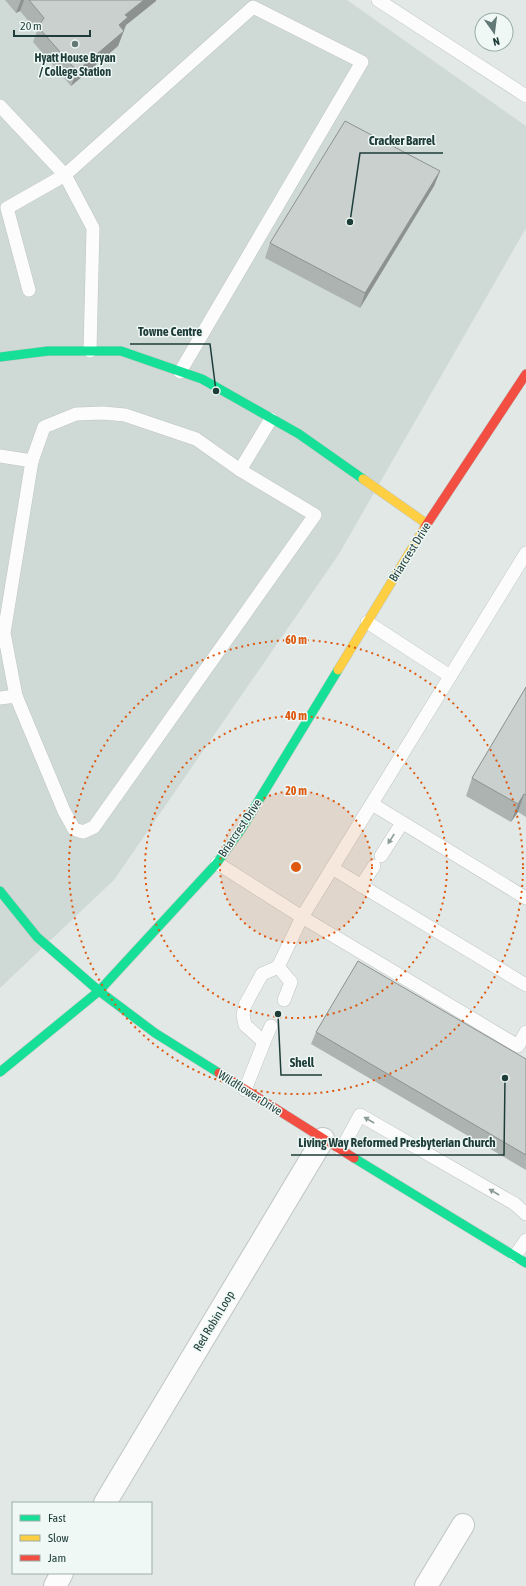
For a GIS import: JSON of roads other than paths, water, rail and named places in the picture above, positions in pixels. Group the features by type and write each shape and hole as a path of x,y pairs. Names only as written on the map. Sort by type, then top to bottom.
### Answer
{"street":[{"path":"0,357 48,351 121,351 202,379 299,434 427,524"},
{"name":"Briarcrest Drive","path":"0,1072 99,991 217,863 242,828 427,524 526,374"},
{"name":"Wildflower Drive","path":"0,891 37,937 99,991 155,1033 332,1145 521,1259"},
{"name":"Red Robin Loop","path":"105,1502 332,1145"},
{"path":"426,1586 464,1525"},
{"path":"55,1586 61,1574"}],"lane":[{"path":"378,0 526,96"},
{"path":"29,290 7,208 65,175 248,3 362,62 180,372"},
{"path":"0,106 65,175 93,228 90,351"},
{"path":"103,413 125,415 196,439 240,470 316,515 94,827 83,832 74,829 64,811 16,696 4,632 32,461 44,427 76,414 103,413"},
{"path":"240,470 271,419"},
{"path":"0,456 32,461"},
{"path":"264,1042 245,1025 243,1015 245,1005 262,974 278,967 302,918 526,553"},
{"path":"367,622 450,676"},
{"path":"0,698 16,696"},
{"path":"372,804 526,898"},
{"path":"361,886 402,823"},
{"path":"217,863 302,918 518,1046 526,1032"},
{"path":"332,868 526,985"},
{"path":"278,967 291,982 284,1000"},
{"path":"245,1090 271,1026"},
{"path":"332,1145 360,1115 515,1204 526,1214"},
{"path":"521,1259 526,1240"}],"place":[{"name":"Hyatt House Bryan / College Station","path":"75,44"},
{"name":"Cracker Barrel","path":"350,222"},
{"name":"Towne Centre","path":"216,391"},
{"name":"Shell","path":"278,1014"},
{"name":"Living Way Reformed Presbyterian Church","path":"505,1078"}]}
